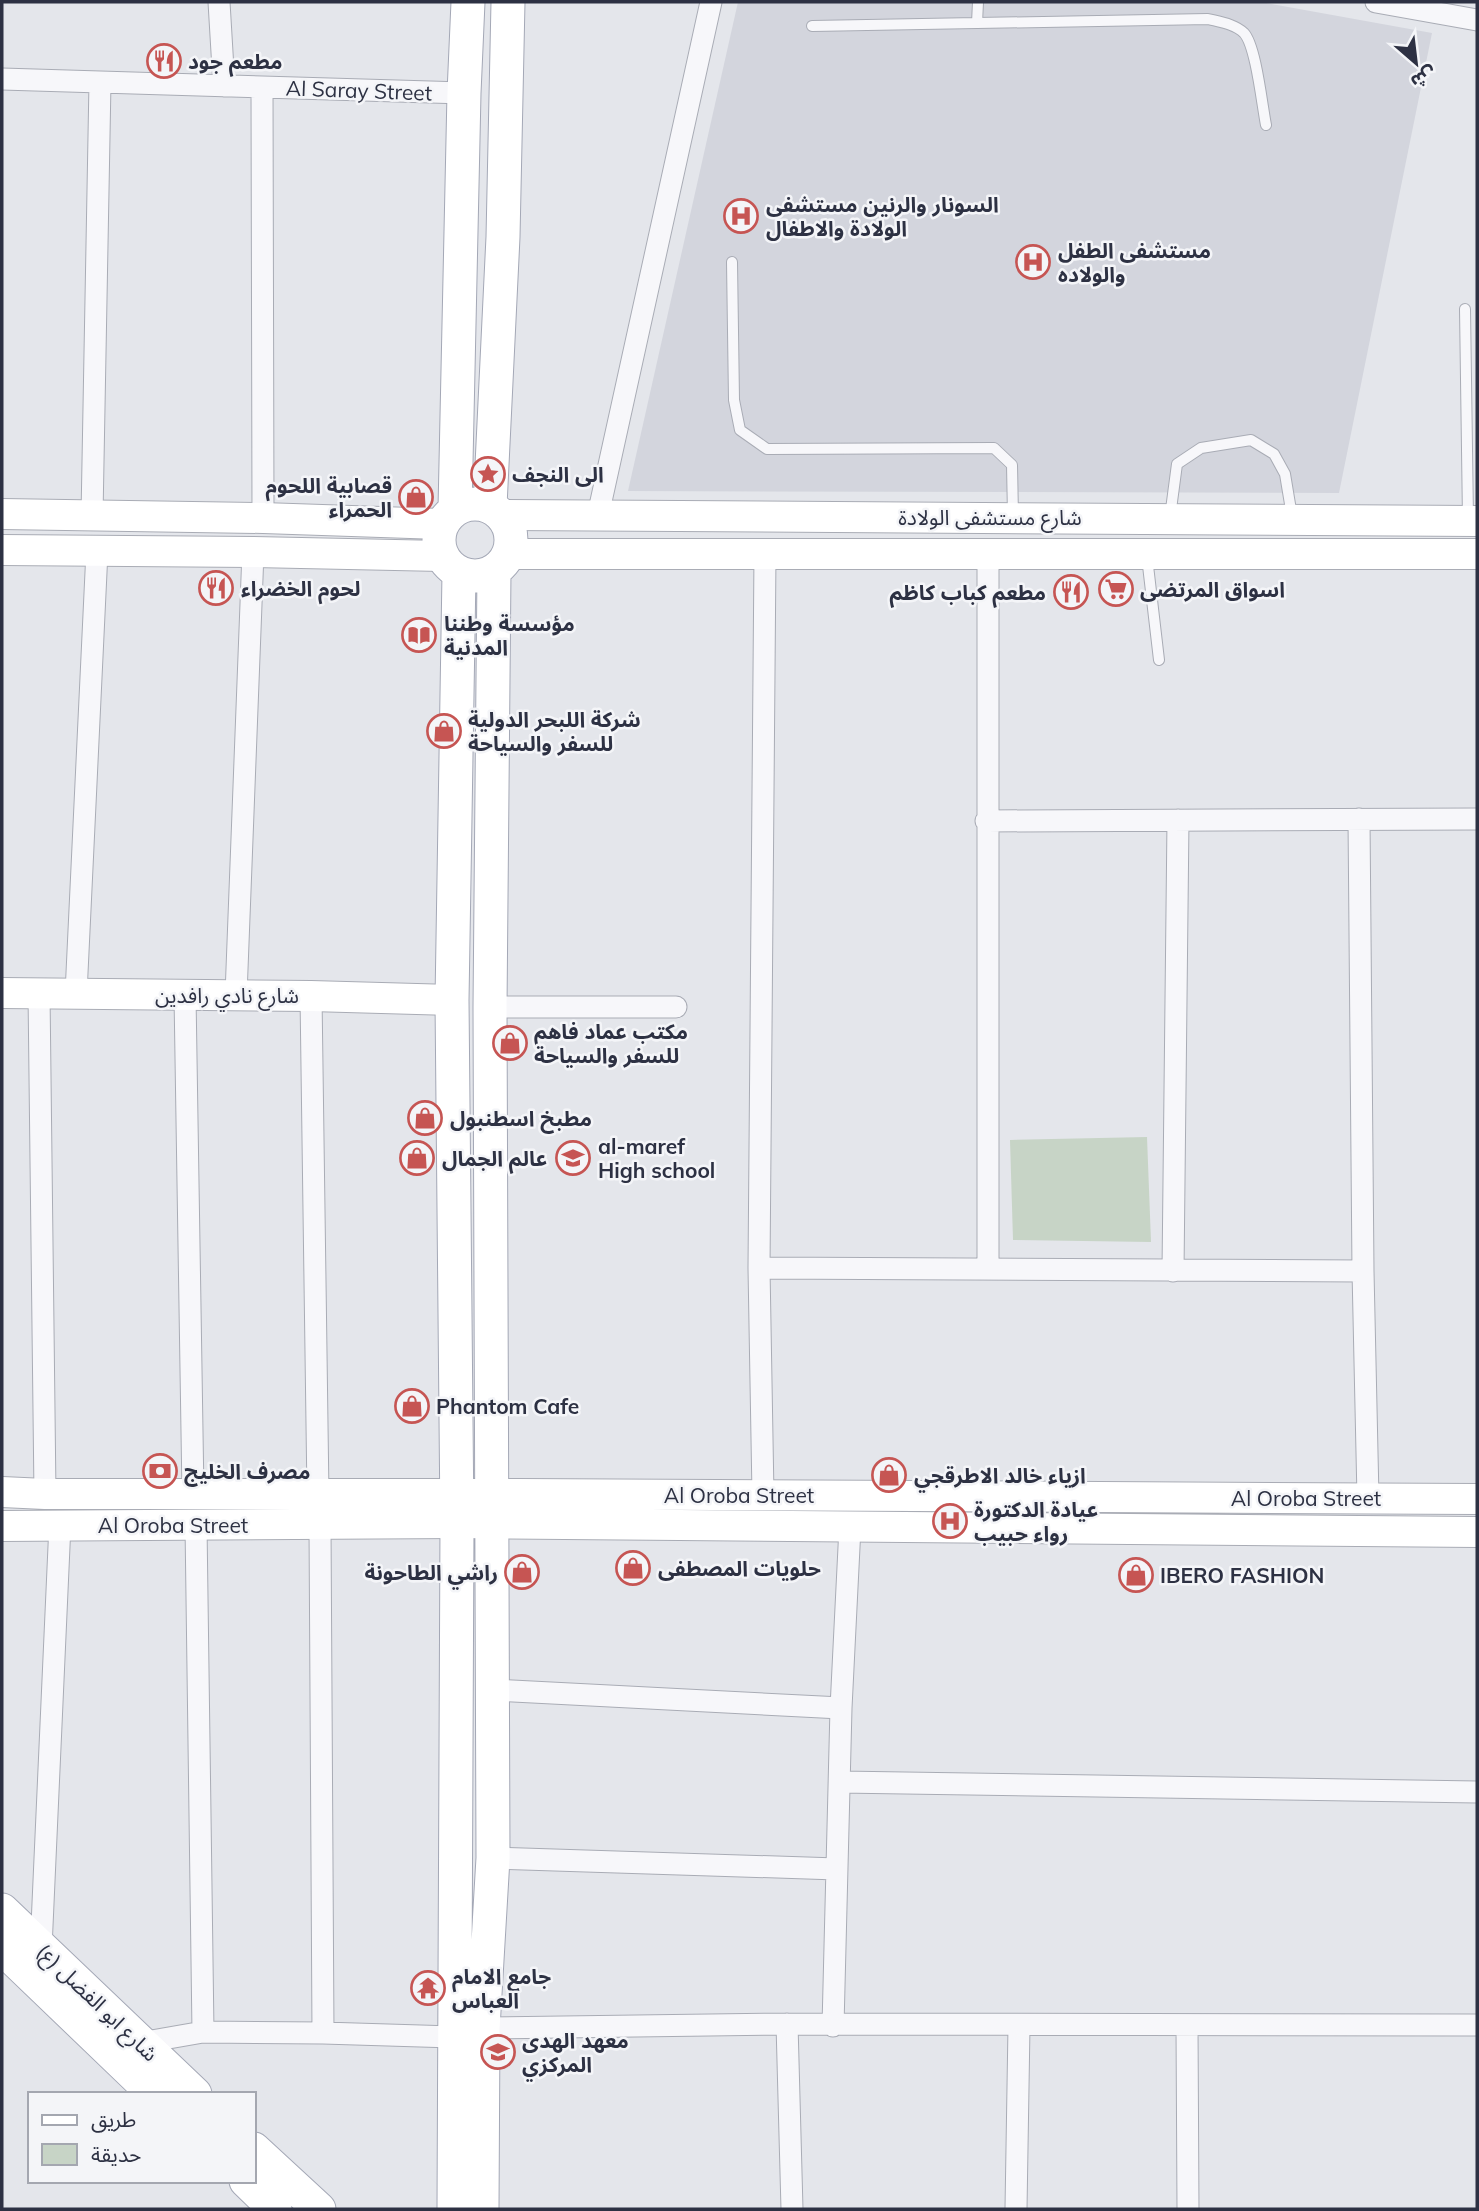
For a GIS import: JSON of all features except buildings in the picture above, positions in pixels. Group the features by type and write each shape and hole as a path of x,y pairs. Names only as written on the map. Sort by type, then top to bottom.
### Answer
{"main road":[{"path":"468,2 449,541 457,1509 468,2032 482,2209"},
{"path":"454,2209 468,2032 494,1858 490,1007 502,563 512,537 496,511 508,2"},
{"path":"449,541 463,505 496,511"},
{"name":"شارع مستشفى الولادة","path":"496,511 598,515 1472,521"},
{"path":"2,514 263,518 449,541 474,577 502,563"},
{"path":"1212,554 1216,518"},
{"path":"2,550 253,552 449,541"},
{"name":"شارع مستشفى الولادة","path":"502,563 765,554 1477,554"},
{"name":"شارع نادي رافدين","path":"2,993 452,1000"},
{"name":"Al Oroba Street","path":"2,1492 318,1495 457,1509 849,1527 1477,1532"},
{"name":"Al Oroba Street","path":"492,1509 763,1495 1477,1499"},
{"name":"Al Oroba Street","path":"2,1526 320,1526 457,1509"},
{"name":"شارع ابو الفضل (ع)","path":"2,1910 193,2092"},
{"name":"شارع ابو الفضل (ع)","path":"2,1948 152,2092"},
{"path":"256,2151 319,2209"},
{"path":"248,2183 275,2209"}],"street":[{"path":"219,2 224,86"},
{"path":"598,515 712,2"},
{"path":"1389,3 1477,20"},
{"name":"Al Saray Street","path":"2,79 464,93"},
{"path":"92,516 100,82"},
{"path":"262,87 263,518"},
{"path":"76,994 97,551"},
{"path":"236,995 253,552"},
{"path":"763,1495 759,1268 765,554"},
{"path":"988,554 988,1269"},
{"path":"1359,819 1368,1498"},
{"path":"986,821 1477,819"},
{"path":"1173,1271 1178,820"},
{"path":"39,993 45,1494"},
{"path":"185,995 193,1494"},
{"path":"311,996 318,1495"},
{"path":"490,1007 676,1007"},
{"path":"759,1268 1363,1271"},
{"path":"41,1948 60,1524"},
{"path":"196,1525 204,2032"},
{"path":"320,1526 323,2033"},
{"path":"833,2026 841,1708 849,1527"},
{"path":"492,1690 841,1708"},
{"path":"840,1782 1477,1792"},
{"path":"494,1858 837,1869"},
{"path":"787,2024 792,2209"},
{"path":"141,2043 204,2032 468,2032 787,2024 1477,2025"},
{"path":"1016,2209 1019,2026"},
{"path":"1187,2026 1188,2209"}],"lane":[{"path":"977,23 978,2"},
{"path":"812,26 1208,19 1228,23 1243,33 1251,47 1266,125"},
{"path":"733,262 734,400 740,430 767,449 994,448 1012,465 1013,517"},
{"path":"1465,309 1472,521"},
{"path":"1170,518 1177,464 1201,448 1251,440 1274,454 1280,464 1285,474 1293,519"},
{"path":"1147,554 1159,660"}],"shaded area":[{"name":"مستشفى الطفل والولاده","path":"738,2 1261,2 1432,33 1339,493 628,491"}],"green space":[{"path":"1147,1137 1151,1242 1013,1240 1010,1140"}],"place":[{"name":"مطعم جود","path":"164,61"},
{"name":"السونار والرنين مستشفى الولادة والاطفال","path":"741,216"},
{"name":"مستشفى الطفل والولاده","path":"1033,262"},
{"name":"الى النجف","path":"488,474"},
{"name":"قصابية اللحوم الحمراء","path":"416,497"},
{"name":"لحوم الخضراء","path":"216,588"},
{"name":"اسواق المرتضى","path":"1116,589"},
{"name":"مطعم كباب كاظم","path":"1071,592"},
{"name":"مؤسسة وطننا المدنية","path":"419,635"},
{"name":"شركة اللبحر الدولية للسفر والسياحة","path":"444,731"},
{"name":"مكتب عماد فاهم للسفر والسياحة","path":"510,1043"},
{"name":"مطبخ اسطنبول","path":"425,1118"},
{"name":"عالم الجمال","path":"417,1158"},
{"name":"al-maref High school","path":"573,1158"},
{"name":"Phantom Cafe","path":"412,1406"},
{"name":"مصرف الخليج","path":"160,1471"},
{"name":"ازياء خالد الاطرقجي","path":"889,1475"},
{"name":"عيادة الدكتورة رواء حبيب","path":"950,1521"},
{"name":"حلويات المصطفى","path":"633,1568"},
{"name":"راشي الطاحونة","path":"522,1572"},
{"name":"IBERO FASHION","path":"1136,1575"},
{"name":"جامع الامام العباس","path":"428,1988"},
{"name":"معهد الهدى المركزي","path":"498,2052"}]}
